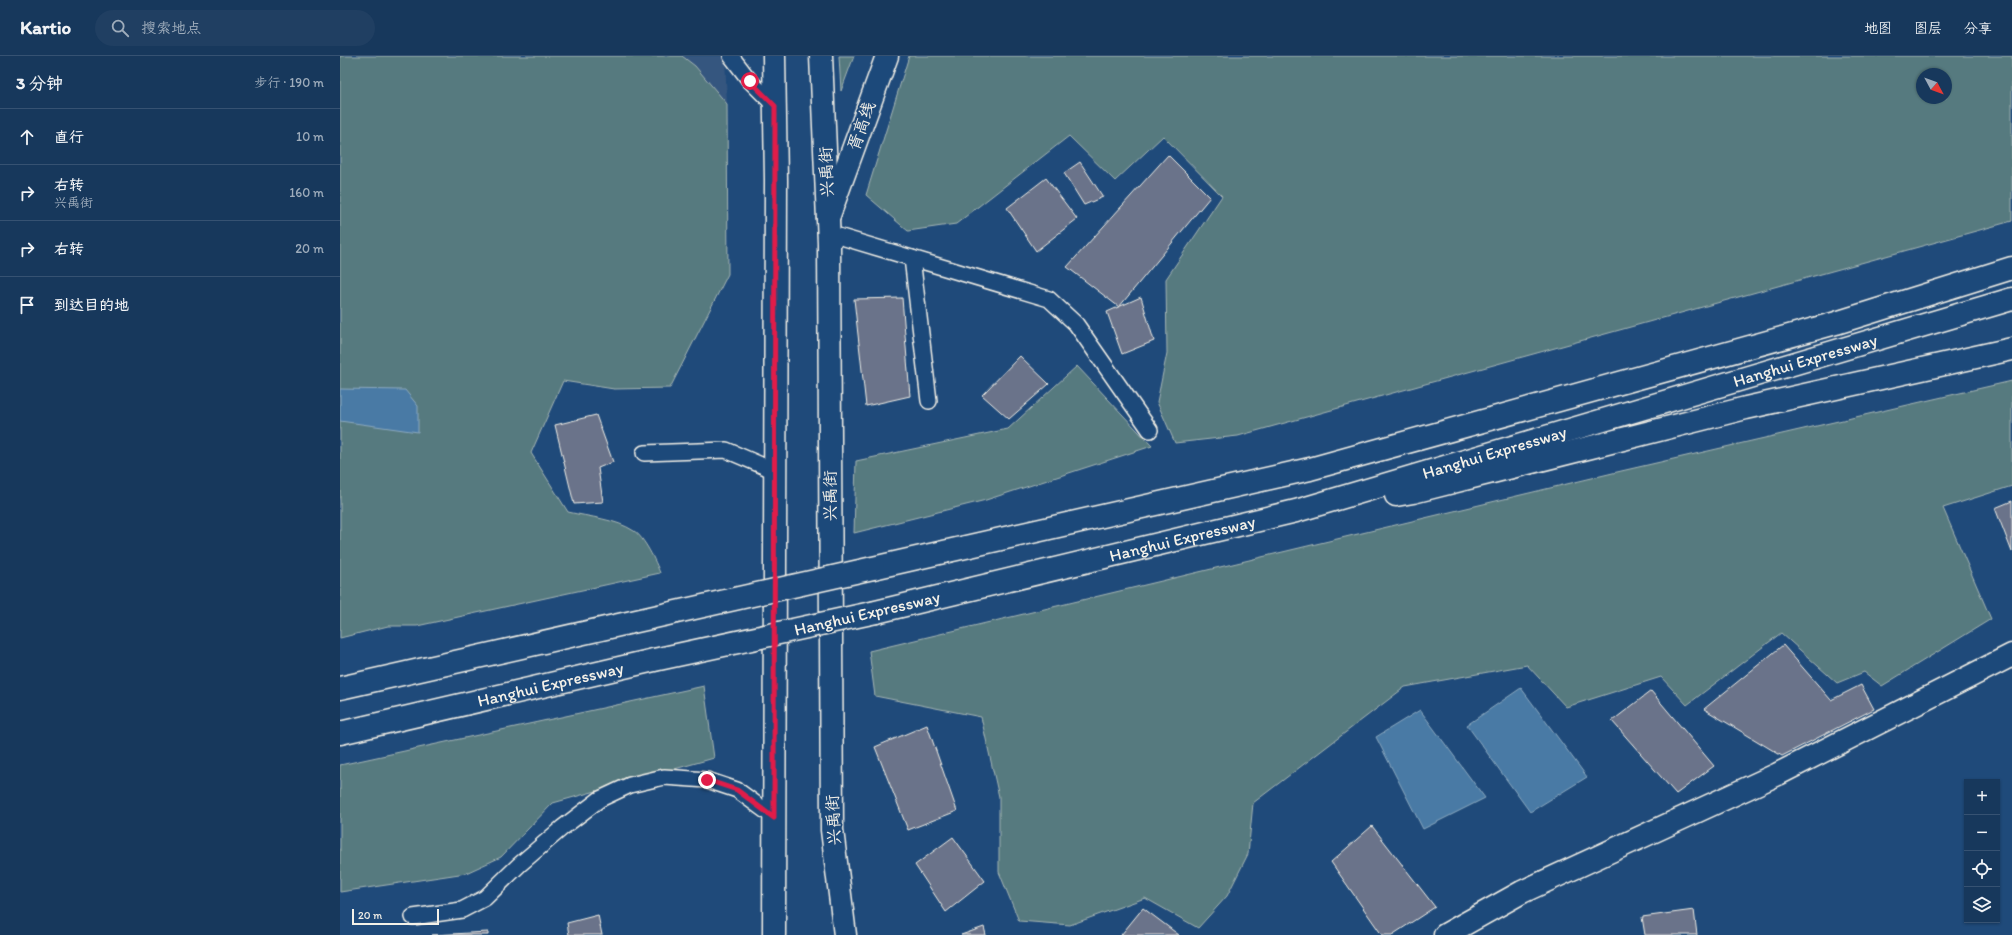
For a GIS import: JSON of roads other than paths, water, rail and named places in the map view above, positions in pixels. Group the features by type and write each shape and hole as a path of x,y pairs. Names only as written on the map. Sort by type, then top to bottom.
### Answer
{"main road":[{"path":"774,56 774,935"},
{"name":"兴禹街","path":"821,56 828,226 832,830 845,935"},
{"name":"胥高线","path":"828,226 887,56"},
{"name":"Hanghui Expressway","path":"340,688 1310,470 1836,323 2012,268"},
{"name":"Hanghui Expressway","path":"340,733 654,660 876,612 1296,511 2012,299"},
{"path":"1296,511 1413,492 1746,408 2012,349"},
{"path":"1445,935 1522,892 1778,774 2012,655"}],"lane":[{"path":"731,56 750,81 775,106"},
{"path":"828,226 912,258 1049,299 1076,324 1150,430"},
{"path":"912,258 929,401"},
{"path":"644,453 726,450 775,472"},
{"path":"413,917 462,910 485,898 519,865 584,811 600,799 630,785 664,777 707,780 737,790 774,818"}]}
